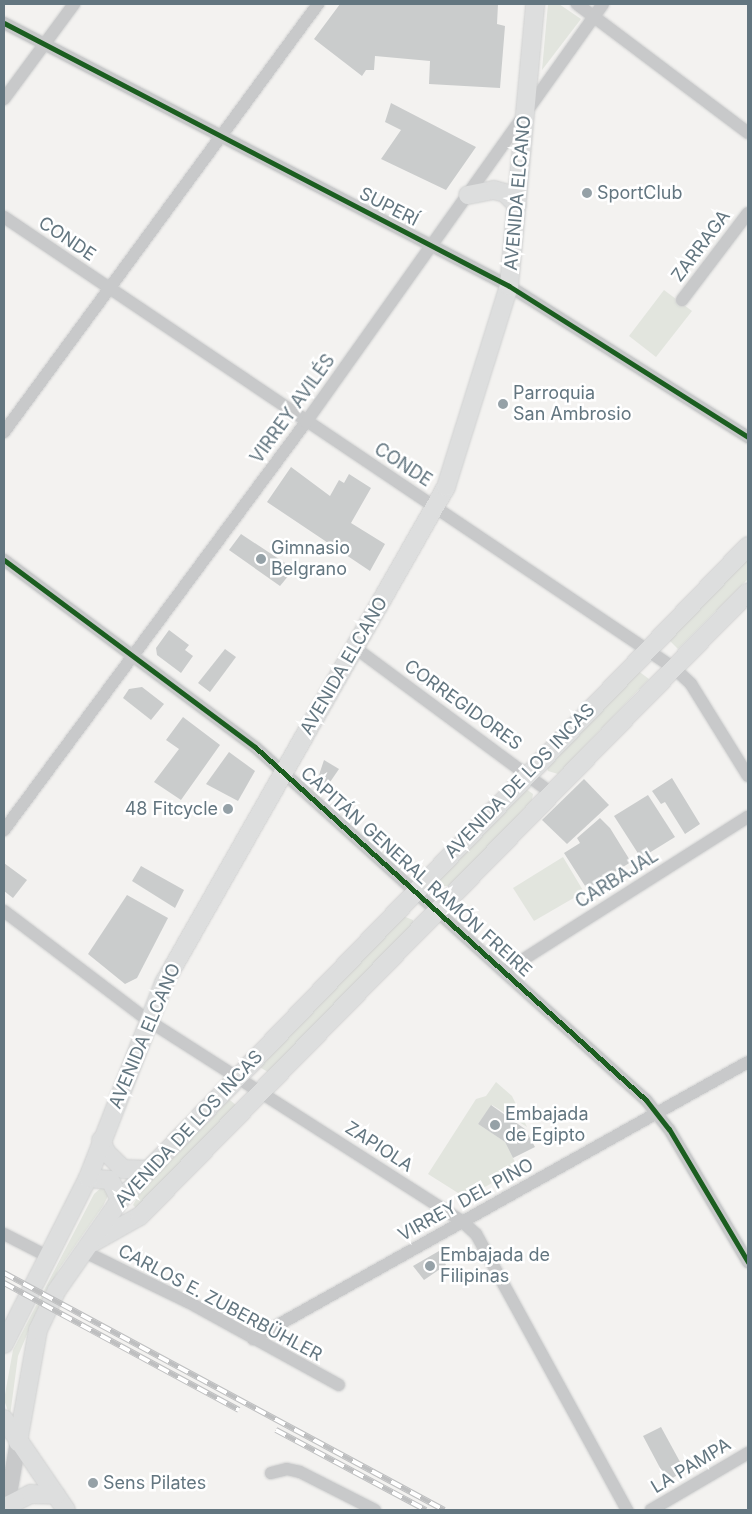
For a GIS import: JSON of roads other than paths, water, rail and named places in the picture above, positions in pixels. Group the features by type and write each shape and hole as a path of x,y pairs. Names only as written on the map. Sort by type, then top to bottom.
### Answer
{"main road":[{"name":"AVENIDA ELCANO","path":"4,1344 88,1178 164,983 354,647 437,508 509,286 535,4"},
{"path":"468,195 494,190 505,193 517,205"},
{"name":"AVENIDA DE LOS INCAS","path":"88,1248 120,1200 146,1170 748,546"},
{"name":"AVENIDA DE LOS INCAS","path":"88,1248 140,1216 748,592"},
{"path":"102,1140 110,1157 123,1169 146,1170"},
{"path":"88,1178 110,1180 120,1200"},
{"path":"18,1442 38,1330 57,1290 88,1248"},
{"path":"4,1419 18,1442 35,1460 66,1510"},
{"path":"7,1508 31,1494 56,1495"}],"street":[{"path":"4,99 74,4"},
{"path":"4,432 318,4"},
{"path":"578,4 595,15 748,133"},
{"name":"VIRREY AVILÉS","path":"4,830 130,655 306,422 525,117 603,4"},
{"name":"SUPERÍ","path":"4,22 509,286 748,437"},
{"name":"ZARRAGA","path":"682,300 748,213"},
{"name":"CONDE","path":"4,217 306,422 437,508 645,652 674,668 691,684 748,776"},
{"name":"CAPITÁN GENERAL RAMÓN FREIRE","path":"4,560 285,772 505,971 658,1114 748,1262"},
{"name":"CORREGIDORES","path":"354,647 527,773 551,793"},
{"name":"CARBAJAL","path":"505,971 748,817"},
{"name":"ZAPIOLA","path":"4,911 149,1021 463,1222 476,1234 627,1510"},
{"name":"VIRREY DEL PINO","path":"253,1339 748,1062"},
{"path":"4,1234 49,1256"},
{"name":"CARLOS E. ZUBERBÜHLER","path":"88,1248 340,1385"},
{"path":"7,1508 18,1442"},
{"name":"LA PAMPA","path":"651,1510 748,1453"},
{"path":"271,1473 287,1469 300,1472 375,1510"}],"railway":[{"path":"4,1273 444,1510"},
{"path":"4,1283 239,1410"},
{"path":"276,1430 426,1510"}],"place":[{"name":"SportClub","path":"587,193"},
{"name":"Parroquia San Ambrosio","path":"503,404"},
{"name":"Gimnasio Belgrano","path":"261,559"},
{"name":"48 Fitcycle","path":"228,809"},
{"name":"Embajada de Egipto","path":"495,1125"},
{"name":"Embajada de Filipinas","path":"430,1266"},
{"name":"Sens Pilates","path":"93,1483"}]}
